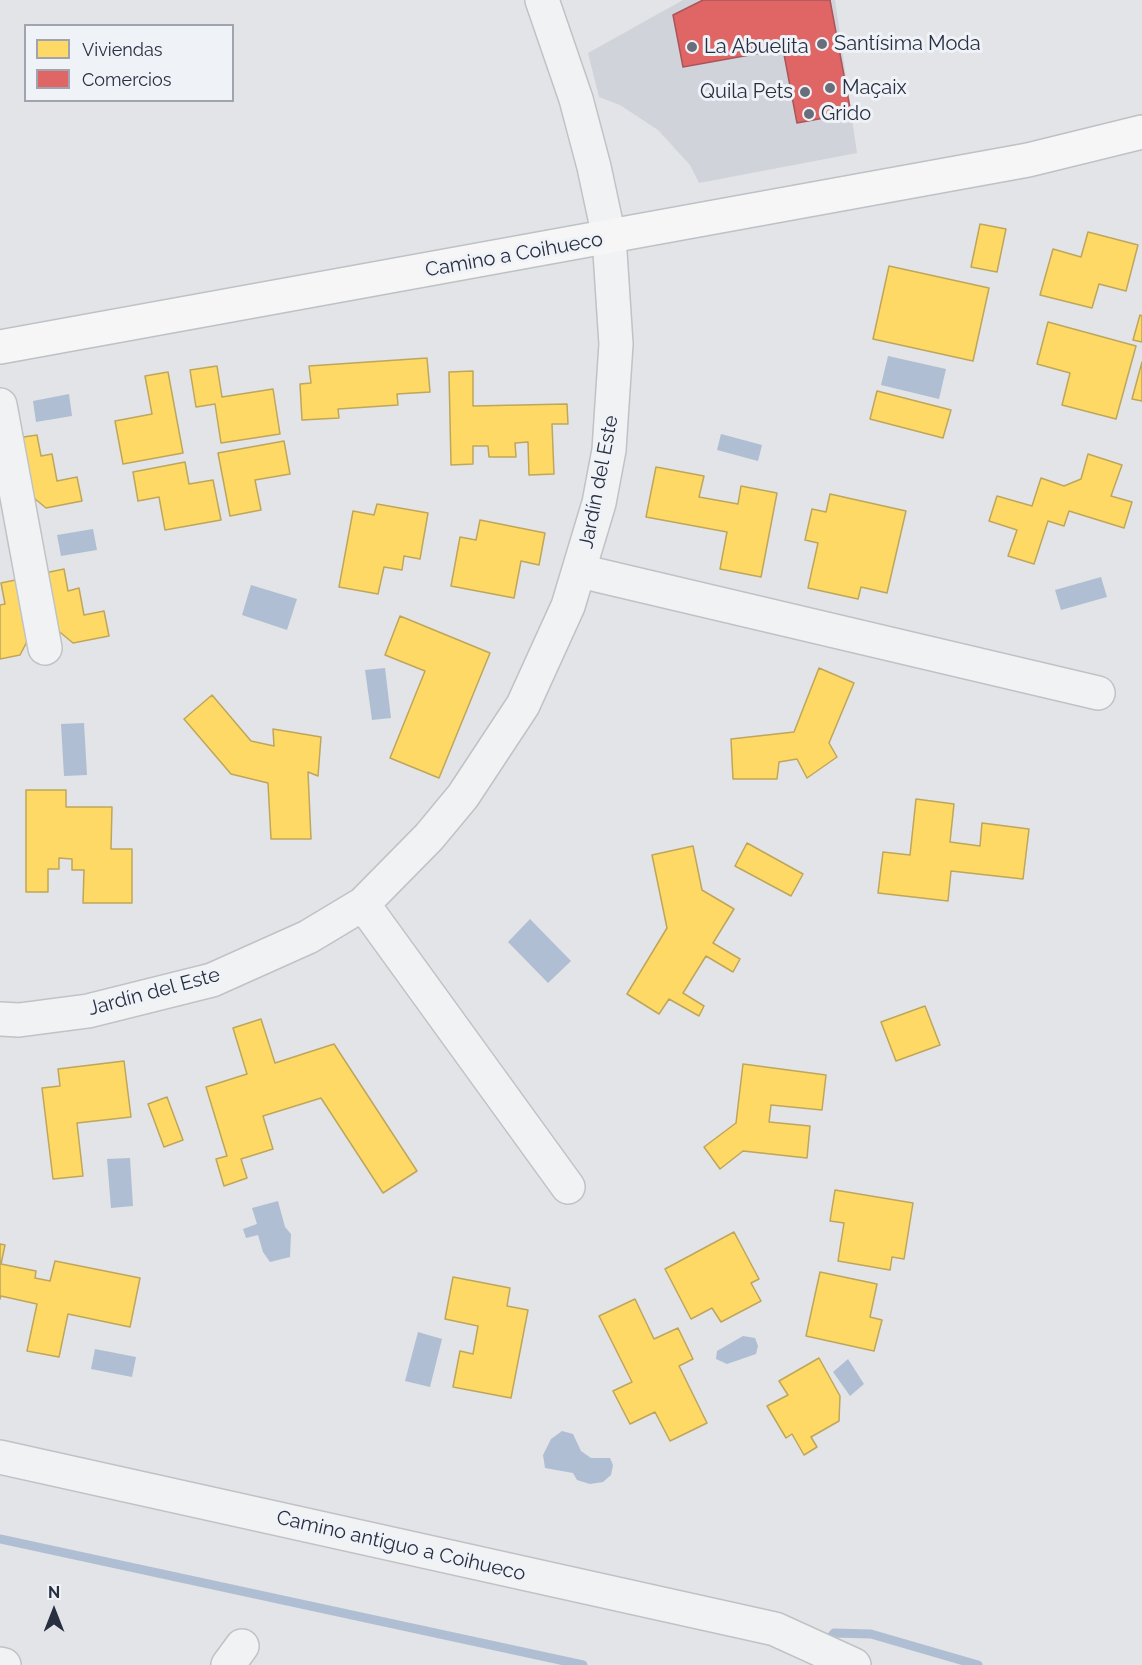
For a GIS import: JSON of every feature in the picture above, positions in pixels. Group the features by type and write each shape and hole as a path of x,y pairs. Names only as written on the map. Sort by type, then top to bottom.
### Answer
{"main road":[{"name":"Camino a Coihueco","path":"0,347 1028,160 1142,132"},
{"name":"Camino a Coihueco","path":"1028,160 1142,147"}],"street":[{"name":"Jardín del Este","path":"0,1019 19,1020 88,1011 212,980 308,937 363,904 429,837 463,796 495,751 547,656 580,571 599,503 614,397 615,290 609,237 576,99 542,0"},
{"path":"0,405 45,648"},
{"path":"580,571 1098,693"},
{"path":"363,904 568,1187"},
{"name":"Camino antiguo a Coihueco","path":"0,1456 775,1629 846,1661"}],"shaded area":[{"path":"683,0 835,0 857,153 699,183 690,165 658,130 620,105 599,97 588,53"}],"water":[{"path":"888,356 946,369 939,399 881,385"},
{"path":"69,394 72,416 36,422 33,401"},
{"path":"721,434 762,445 758,461 717,450"},
{"path":"93,529 97,550 61,556 57,535"},
{"path":"1101,577 1107,597 1061,610 1055,590"},
{"path":"251,585 297,599 287,630 242,615"},
{"path":"385,668 391,718 372,720 365,670"},
{"path":"84,723 87,775 64,776 61,724"},
{"path":"530,919 571,961 548,983 508,942"},
{"path":"130,1158 133,1206 111,1208 107,1159"},
{"path":"278,1201 285,1227 291,1234 290,1257 270,1262 263,1252 258,1235 246,1238 243,1229 257,1224 252,1208"},
{"path":"418,1332 442,1339 430,1387 405,1381"},
{"path":"743,1336 755,1338 758,1346 756,1354 727,1364 716,1359 717,1351"},
{"path":"95,1349 136,1357 132,1377 91,1369"},
{"path":"848,1359 864,1384 850,1396 833,1372"},
{"path":"562,1431 573,1434 581,1451 591,1458 610,1458 613,1465 611,1475 603,1482 590,1484 577,1480 573,1473 545,1468 543,1455 551,1439"}],"building: Viviendas":[{"path":"980,224 1006,229 997,272 971,267"},
{"path":"1088,232 1138,245 1126,291 1099,284 1092,308 1040,295 1053,249 1081,257"},
{"path":"889,266 989,288 973,361 873,339"},
{"path":"1140,315 1142,316 1142,342 1133,340"},
{"path":"1048,322 1136,346 1116,419 1062,405 1070,373 1037,364"},
{"path":"427,358 430,392 397,394 398,405 338,409 339,418 302,420 300,384 311,383 309,366"},
{"path":"1142,362 1142,401 1132,399"},
{"path":"217,366 222,397 273,389 280,434 221,443 215,404 196,407 190,370"},
{"path":"473,371 473,406 567,404 568,424 552,424 554,474 529,475 528,442 515,443 516,457 489,457 488,446 473,446 473,464 451,465 449,372"},
{"path":"168,372 183,453 123,464 115,421 152,414 145,376"},
{"path":"877,391 951,410 943,438 870,419"},
{"path":"37,435 41,456 52,454 57,481 77,477 82,501 46,508 28,493 17,438"},
{"path":"284,441 290,474 255,480 261,510 230,516 218,453"},
{"path":"1088,454 1122,465 1111,496 1132,502 1124,528 1069,511 1064,526 1048,521 1034,564 1008,556 1017,530 989,521 997,496 1032,506 1041,478 1064,486 1081,479"},
{"path":"185,462 189,484 213,480 221,520 165,530 159,497 138,501 133,472"},
{"path":"656,467 704,476 699,497 738,504 741,486 777,493 761,577 720,569 727,532 646,517"},
{"path":"830,494 906,511 887,593 861,587 858,599 808,588 818,543 805,540 812,509 826,512"},
{"path":"377,504 428,513 420,559 404,556 402,570 384,567 378,594 339,587 353,511 374,515"},
{"path":"480,520 545,533 539,565 521,561 514,598 451,586 460,537 476,540"},
{"path":"64,569 68,591 79,588 84,615 104,611 109,636 73,643 55,628 45,573"},
{"path":"20,579 31,634 20,655 0,659 0,605 5,604 1,583"},
{"path":"400,616 490,653 439,778 390,758 425,671 385,655"},
{"path":"819,668 854,683 829,743 837,757 807,778 797,759 779,762 777,779 733,779 731,739 794,732"},
{"path":"212,695 251,741 274,746 273,729 321,737 318,776 308,772 311,839 271,839 268,783 231,774 184,719"},
{"path":"26,790 66,790 66,807 112,807 111,849 132,849 132,903 83,903 84,870 72,870 72,859 59,858 59,869 48,869 48,892 26,892"},
{"path":"916,799 954,804 950,842 980,846 982,823 1029,829 1023,879 951,871 948,901 878,893 883,852 910,855"},
{"path":"747,843 803,874 791,896 735,866"},
{"path":"693,846 702,890 734,909 713,943 740,959 733,972 706,956 683,993 704,1006 699,1016 669,999 659,1014 627,994 667,928 652,855"},
{"path":"925,1006 940,1045 896,1061 881,1022"},
{"path":"261,1019 275,1063 334,1044 417,1171 383,1193 321,1098 263,1116 273,1149 241,1159 247,1178 224,1186 216,1159 227,1156 206,1087 247,1074 233,1028"},
{"path":"124,1061 131,1117 77,1123 83,1176 53,1179 42,1088 60,1086 58,1069"},
{"path":"743,1064 826,1075 822,1110 771,1105 769,1122 810,1126 807,1158 743,1151 720,1169 704,1147 736,1123"},
{"path":"167,1097 183,1140 164,1147 148,1104"},
{"path":"835,1190 913,1203 904,1259 892,1257 890,1270 838,1261 844,1223 830,1221"},
{"path":"734,1232 759,1279 751,1283 761,1301 721,1322 712,1308 691,1319 665,1269"},
{"path":"0,1244 5,1245 1,1264 36,1271 35,1278 50,1281 55,1261 140,1278 130,1327 68,1314 59,1357 27,1351 37,1304 1,1296 0,1299"},
{"path":"820,1272 877,1284 870,1317 882,1320 874,1351 806,1336"},
{"path":"453,1277 510,1288 507,1306 528,1310 511,1398 453,1387 460,1351 473,1354 478,1326 445,1319"},
{"path":"635,1299 654,1339 678,1328 693,1359 679,1366 707,1423 670,1441 655,1412 630,1424 613,1391 632,1382 599,1316"},
{"path":"819,1358 840,1396 839,1421 811,1437 817,1447 804,1455 792,1434 786,1438 767,1406 788,1395 779,1381"}],"building: Comercios":[{"path":"703,0 830,0 851,113 797,123 783,49 683,67 673,15"}],"waterway":[{"path":"0,1539 583,1665"},
{"path":"825,1644 834,1633 871,1634 978,1665"}],"place":[{"name":"Santísima Moda","path":"822,44"},
{"name":"La Abuelita","path":"692,47"},
{"name":"Maçaix","path":"830,88"},
{"name":"Quila Pets","path":"805,92"},
{"name":"Grido","path":"809,114"}]}
